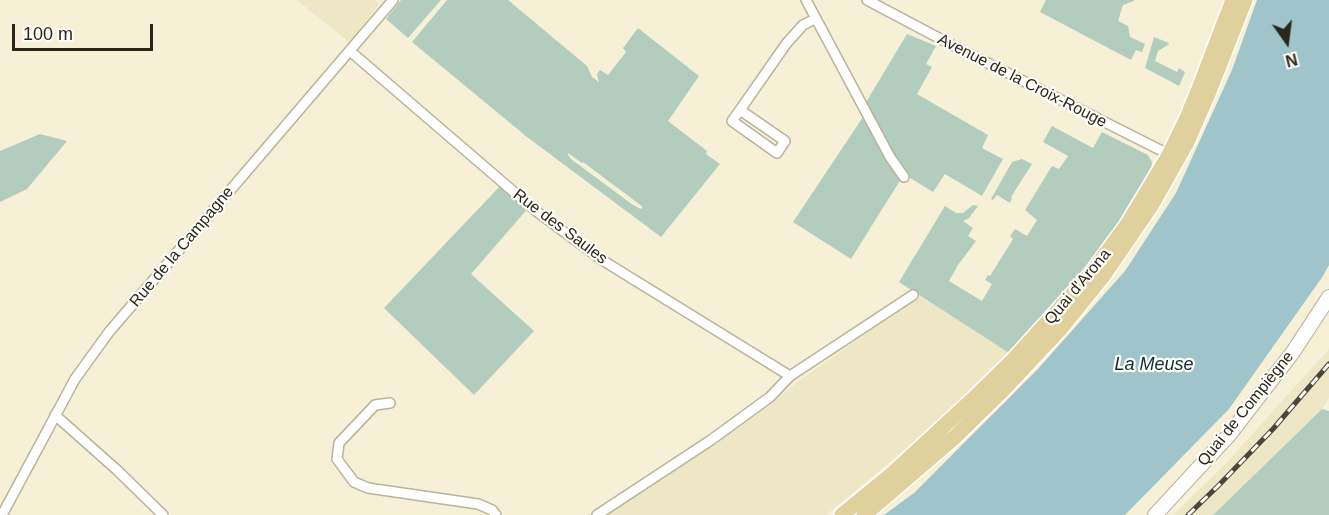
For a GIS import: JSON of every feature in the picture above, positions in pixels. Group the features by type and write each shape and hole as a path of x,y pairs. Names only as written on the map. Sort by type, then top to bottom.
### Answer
{"main road":[{"name":"Quai d'Arona","path":"864,515 956,436 1002,391 1061,328 1122,250 1151,206 1173,157 1233,0"},
{"name":"Quai d'Arona","path":"842,515 932,438 1013,360 1091,274 1173,157 1208,94 1245,0"},
{"name":"Quai de Compiègne","path":"1155,515 1229,435 1293,352 1329,297"}],"street":[{"name":"Rue de la Campagne","path":"2,515 75,379 109,332 393,0"},
{"path":"806,0 890,157 904,177"},
{"name":"Avenue de la Croix-Rouge","path":"867,0 1173,157"},
{"path":"740,110 785,141 777,153 732,122 740,110 786,44 803,25 815,19"},
{"name":"Rue des Saules","path":"350,51 536,212 602,260 790,376"},
{"path":"597,515 711,440 770,397 790,376 913,295"},
{"path":"390,403 375,405 339,443 337,459 354,482 368,488 478,504 492,510 496,515"},
{"path":"55,415 164,515"}],"shaded area":[{"path":"297,0 374,0 379,4 350,43"},
{"path":"920,296 1009,353 943,418 826,515 606,515 771,404 800,380"},
{"path":"1329,349 1329,398 1322,409 1213,515 1173,515 1227,462"}],"green space":[{"path":"401,0 441,0 408,38 386,19"},
{"path":"447,0 508,0 587,66 592,77 599,82 597,74 600,70 608,75 626,52 623,48 638,28 699,76 668,121 720,164 661,237 527,137 412,42","holes":["568,153 583,162 643,207 641,209 633,205 571,159"]},
{"path":"1046,0 1134,0 1123,5 1118,21 1128,26 1130,37 1145,44 1142,52 1136,50 1131,60 1040,12"},
{"path":"907,34 936,46 926,64 932,67 917,94 988,135 982,148 1003,159 982,196 945,174 933,192 907,176 895,160 865,104"},
{"path":"1154,37 1169,43 1158,51 1155,61 1177,72 1179,68 1185,72 1179,86 1145,68"},
{"path":"863,117 901,179 851,259 793,222"},
{"path":"1052,126 1093,148 1102,132 1148,155 1152,162 1151,172 1105,244 1065,295 1009,353 899,282 945,206 956,213 963,213 973,205 978,206 969,218 963,221 973,228 968,236 976,241 949,281 982,301 992,284 985,280 988,275 990,276 1013,239 1010,236 1015,229 1027,236 1037,220 1025,210 1052,166 1059,169 1068,156 1043,142"},
{"path":"40,134 67,141 27,189 0,202 0,151"},
{"path":"1022,159 1032,164 1011,197 1010,203 997,195 993,200 991,199 1012,162"},
{"path":"503,183 530,206 471,274 534,331 474,395 384,308"},
{"path":"1322,409 1329,411 1329,515 1213,515"}],"water":[{"name":"La Meuse","path":"1257,0 1329,0 1329,265 1229,409 1125,515 884,515 914,493 1037,370 1125,271 1176,193 1232,70"}],"railway":[{"path":"1188,515 1273,429 1329,364"}]}
